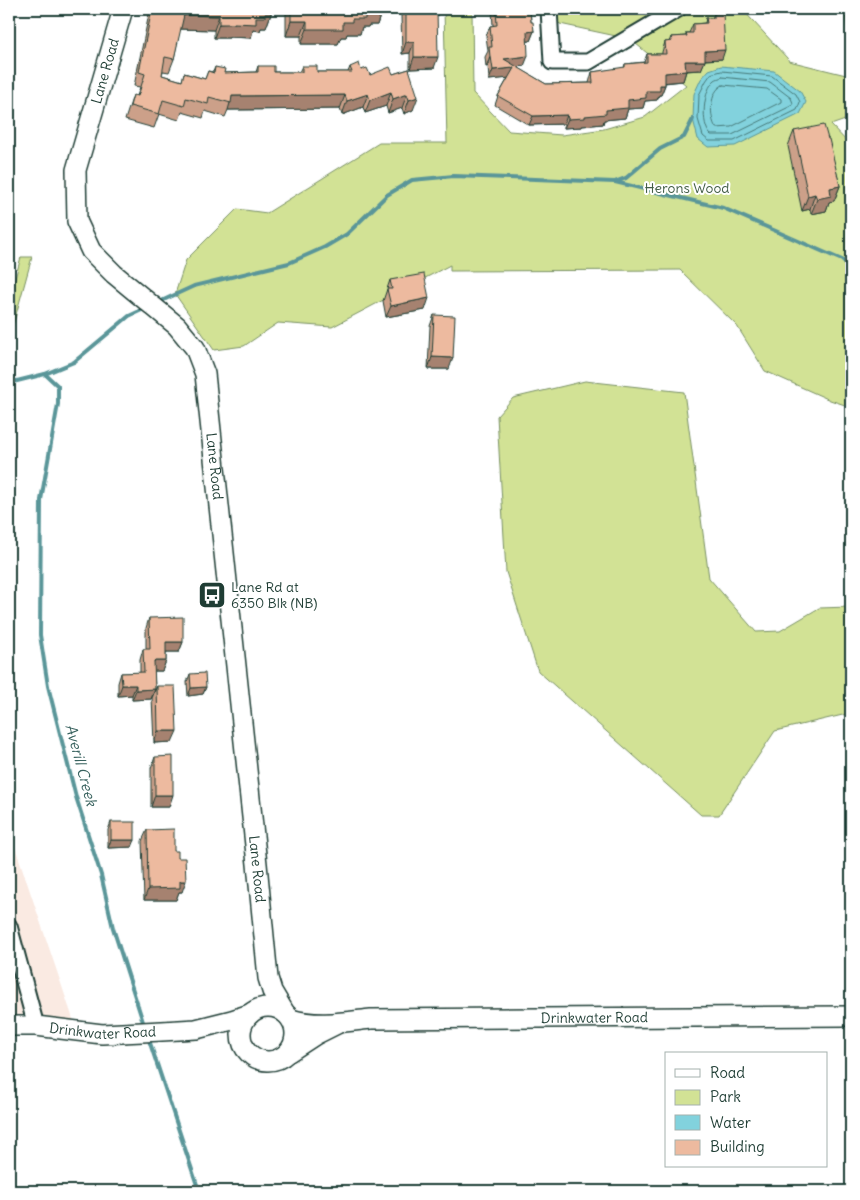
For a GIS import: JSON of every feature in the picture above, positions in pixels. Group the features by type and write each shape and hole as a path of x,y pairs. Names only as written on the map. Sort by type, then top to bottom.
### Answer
{"street":[{"name":"Lane Road","path":"123,9 76,170 77,221 91,251 114,274 177,326 195,348 205,374 268,978 272,991 288,1016"},
{"path":"550,9 552,62 588,62 678,9"},
{"path":"9,926 36,1026"},
{"name":"Lane Road","path":"252,1012 265,991 268,978"},
{"path":"262,1007 270,1007 278,1009 288,1016 295,1027 296,1036 289,1052 283,1058 266,1062 250,1055 241,1040 241,1030 244,1021 252,1012 262,1007"},
{"name":"Drinkwater Road","path":"9,1026 36,1026 102,1034 162,1031 196,1029 232,1020 252,1012"},
{"name":"Drinkwater Road","path":"288,1016 300,1022 316,1023 338,1023 371,1019 851,1016"},
{"name":"Drinkwater Road","path":"289,1052 338,1023"},
{"name":"Drinkwater Road","path":"196,1029 224,1036 245,1049"}],"shaded area":[{"path":"9,829 74,1022 9,1021"}],"green space":[{"name":"Herons Wood","path":"444,9 472,9 473,93 509,131 562,135 604,129 645,117 686,85 630,39 560,24 539,9 742,9 789,61 846,75 850,66 845,12 846,9 851,9 851,118 831,125 851,146 851,407 830,400 765,371 737,326 680,270 450,271 450,265 332,327 278,323 244,346 214,350 175,294 186,260 237,209 267,213 379,143 447,143"},
{"path":"21,257 32,257 9,340 9,300"},
{"path":"585,381 684,392 709,578 756,632 780,631 819,608 849,607 851,610 851,713 775,731 719,815 701,815 538,671 506,572 497,416 513,398"}],"water":[{"path":"721,66 774,71 800,91 806,102 800,114 735,146 708,147 698,139 693,119 694,94 701,79 709,70"}],"building":[{"path":"152,9 271,9 271,14 265,14 265,17 256,17 256,24 219,24 219,16 184,15 174,59 165,57 162,75 182,81 184,73 205,79 208,71 214,73 215,67 225,69 224,73 258,72 258,66 274,66 274,72 302,72 302,66 317,66 317,72 352,72 350,67 359,63 361,70 367,68 370,75 390,67 393,74 409,69 418,97 409,100 407,94 393,99 391,92 370,100 368,94 347,101 345,95 232,96 231,103 209,97 208,104 186,98 184,106 163,100 159,114 130,106 133,95 138,96 145,74 139,72"},
{"path":"291,9 382,10 365,12 365,19 352,19 352,22 343,22 343,29 307,29 307,21 291,21"},
{"path":"406,9 437,9 438,57 414,57 414,42 406,42"},
{"path":"496,9 530,9 534,31 527,32 528,56 504,59 546,84 593,83 592,72 625,67 625,64 647,62 647,54 666,54 665,42 672,41 671,37 687,36 686,33 693,33 693,24 707,23 706,18 714,18 714,14 723,13 725,50 705,51 705,61 685,61 686,71 665,73 665,85 660,85 660,91 646,91 646,98 628,100 628,108 606,110 606,114 585,116 585,118 568,119 567,115 533,116 498,96 514,68 493,70 489,47 492,47 490,26 497,25"},
{"path":"824,125 840,186 830,188 831,196 817,199 815,194 808,196 794,131"},
{"path":"424,274 429,298 391,306 387,289 392,289 390,280"},
{"path":"434,315 455,316 453,358 432,357"},
{"path":"183,617 183,642 166,642 166,661 154,661 155,689 136,690 136,685 122,685 121,673 144,672 143,649 150,649 149,618"},
{"path":"205,673 206,687 191,688 190,674"},
{"path":"157,686 175,686 177,731 158,731"},
{"path":"173,756 173,795 155,795 155,757"},
{"path":"111,822 135,822 135,840 111,840"},
{"path":"174,829 174,851 178,851 178,858 185,858 186,881 180,881 180,888 148,889 147,830"}],"waterway":[{"path":"615,182 626,178 660,149 684,137 693,119"},
{"path":"157,303 194,286 289,263 325,247 347,234 387,195 412,180 454,176 615,182 723,208 842,260 851,269"},
{"path":"9,383 45,374 74,362 129,316 146,308"},
{"name":"Averill Creek","path":"45,374 58,386 58,404 41,500 40,635 48,686 76,797 101,875 113,928 144,1025"},
{"name":"Averill Creek","path":"148,1037 199,1191"}],"place":[{"name":"Lane Rd at 6350 Blk (NB)","path":"212,595"}]}
